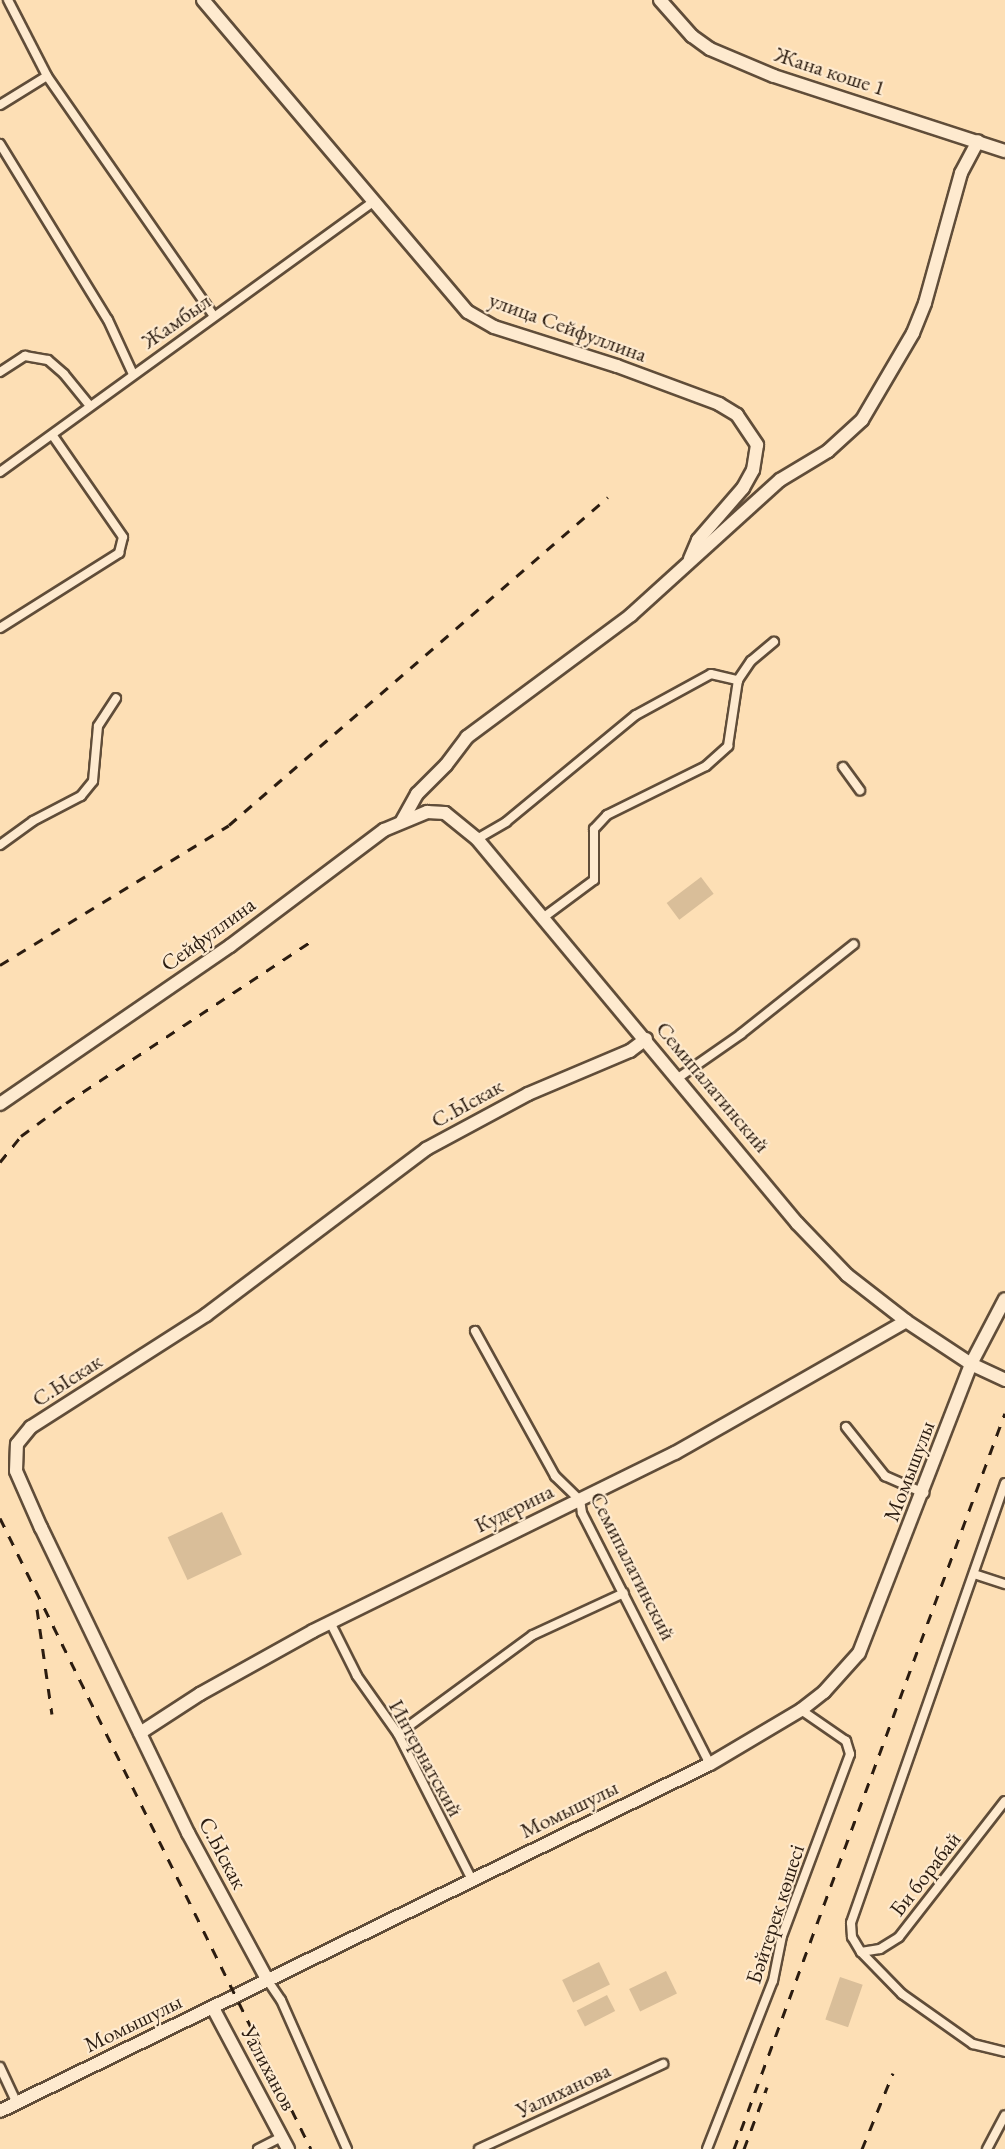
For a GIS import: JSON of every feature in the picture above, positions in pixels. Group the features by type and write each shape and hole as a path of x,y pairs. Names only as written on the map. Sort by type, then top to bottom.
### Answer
{"street":[{"path":"8,0 47,76 214,316"},
{"name":"улица Сейфуллина","path":"203,0 468,312 494,327 617,366 719,404 737,415 757,445 753,470 743,488 698,540 688,563"},
{"name":"Жана коше 1","path":"660,0 692,36 710,49 774,76 1005,151"},
{"path":"0,105 47,76"},
{"name":"улица Сейфуллина","path":"402,821 417,794 446,765 467,737 631,615 780,480 828,451 862,420 921,313 961,173 978,141"},
{"path":"0,144 108,320 133,374"},
{"name":"Жамбыл","path":"0,472 53,436 133,374 375,201"},
{"path":"0,372 25,356 48,360 64,374 90,406"},
{"path":"0,628 119,553 123,537 53,436"},
{"path":"544,917 594,880 594,829 607,815 706,766 728,746 738,680 751,661 774,642"},
{"path":"477,839 506,822 585,754 599,748 636,715 711,674 738,680"},
{"path":"0,845 51,810 81,796 93,782 98,726 116,698"},
{"path":"843,768 860,790"},
{"name":"Сейфуллина","path":"0,1104 230,946 291,898 402,821 426,812 445,813"},
{"name":"Семипалатинский","path":"445,813 477,839 797,1223 847,1275 906,1321 971,1364 1005,1380"},
{"path":"678,1078 741,1034 854,944"},
{"name":"С.Ыскак","path":"268,1981 188,1833 140,1733 16,1471 16,1451 23,1434 206,1315 426,1149 528,1094 630,1051 646,1040"},
{"path":"971,1364 1005,1299"},
{"name":"Кудерина","path":"140,1733 200,1694 330,1622 675,1453 906,1321"},
{"name":"Семипалатинский","path":"475,1331 555,1476 580,1500 582,1514 710,1764"},
{"name":"Момышулы","path":"0,2111 710,1764 801,1710 846,1671 859,1653 924,1493 971,1364"},
{"path":"846,1427 885,1476 924,1493"},
{"path":"1005,1483 851,1923 852,1937 861,1952 902,1994 973,2044 1005,2052"},
{"path":"974,1574 1005,1584"},
{"path":"398,1734 533,1635 624,1593"},
{"name":"Интернатский","path":"330,1622 357,1676 398,1734 472,1880"},
{"name":"Бәйтерек көшесі","path":"707,2149 773,1982 782,1936 850,1754 846,1741 801,1710"},
{"name":"Би борабай","path":"861,1952 880,1949 899,1936 1005,1801"},
{"path":"268,1981 281,2000 347,2149"},
{"name":"Уалиханов","path":"213,2008 288,2149"},
{"name":"Уалиханова","path":"479,2149 663,2064"},
{"path":"0,2067 17,2103"},
{"path":"987,2149 1005,2115"},
{"path":"258,2149 282,2137"}],"shaded area":[{"path":"701,877 714,894 679,920 667,903"},
{"path":"222,1512 242,1555 187,1580 168,1537"},
{"path":"599,1962 610,1984 573,2002 562,1980"},
{"path":"666,1971 677,1993 640,2011 629,1989"},
{"path":"840,1977 863,1985 848,2027 825,2020"},
{"path":"607,1995 615,2011 585,2026 577,2010"}],"railway":[{"path":"0,965 229,825 608,497"},
{"path":"0,1162 21,1136 66,1103 309,943"},
{"path":"734,2149 1005,1413"},
{"path":"0,1518 311,2149"},
{"path":"37,1609 52,1714"},
{"path":"862,2149 893,2073"},
{"path":"744,2149 767,2087"}]}
